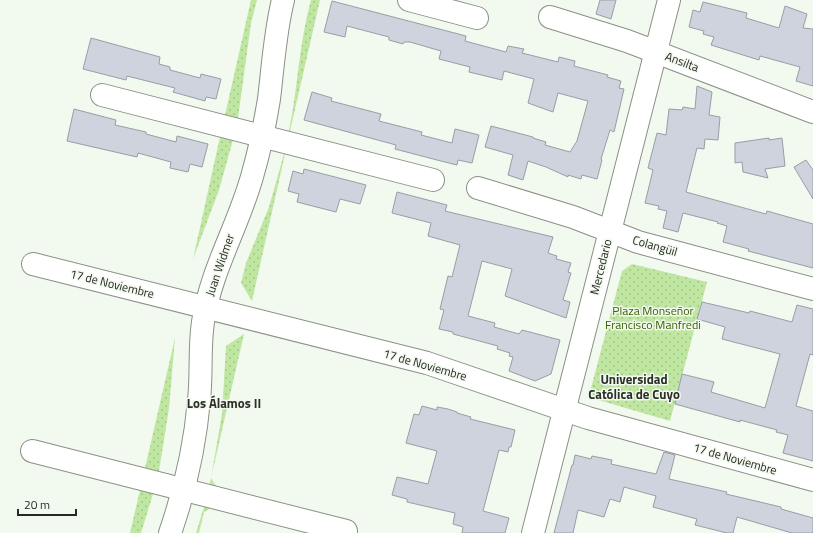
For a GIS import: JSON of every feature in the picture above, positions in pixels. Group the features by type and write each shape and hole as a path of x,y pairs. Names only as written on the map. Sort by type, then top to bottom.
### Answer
{"street":[{"name":"Juan Widmer","path":"170,533 190,462 197,421 203,323 206,308 221,259 248,190 257,158 268,101 279,15 283,0"},
{"path":"409,0 477,18"},
{"name":"Mercedario","path":"533,533 669,0"},
{"name":"Ansilta","path":"550,17 627,41 813,112"},
{"path":"102,95 433,180"},
{"name":"Colangüil","path":"478,188 573,217 638,242 813,289"},
{"name":"17 de Noviembre","path":"33,264 428,363 588,418 813,480"},
{"path":"32,451 346,531"}],"green space":[{"path":"251,0 257,0 251,23 238,118 225,115"},
{"path":"311,0 320,0 289,131 301,49"},
{"path":"220,137 233,140 219,190 193,259"},
{"path":"284,154 252,301 241,283 246,263 269,207"},
{"name":"Plaza Monseñor Francisco Manfredi","path":"632,264 707,282 670,421 595,399 590,392 622,271"},
{"path":"244,334 211,478 222,414 226,346"},
{"path":"175,338 169,408 159,471 145,468"},
{"path":"211,478 216,486 210,484"},
{"path":"140,490 153,494 141,533 130,533"},
{"path":"204,507 211,508 204,512 199,533 196,533"}],"building":[{"path":"600,0 616,0 611,19 596,14"},
{"path":"332,1 466,36 465,41 506,52 508,46 524,49 522,53 558,62 559,57 575,61 574,66 608,75 607,77 621,81 619,88 624,89 614,132 610,130 601,159 597,179 582,175 581,179 568,175 568,177 528,161 523,180 508,175 513,155 485,147 491,126 533,137 546,142 545,145 570,152 577,141 588,101 558,93 553,112 528,103 534,79 504,71 502,80 469,72 470,67 439,59 441,51 410,42 404,42 403,44 389,40 389,37 347,26 345,37 324,32"},
{"path":"703,2 747,13 746,18 779,28 785,6 807,14 803,28 813,29 813,86 796,81 800,67 760,56 759,60 711,45 714,37 703,34 704,31 689,27 693,10 700,12"},
{"path":"91,38 160,57 159,64 170,67 170,70 200,78 201,74 221,79 216,99 206,97 205,101 173,92 175,88 127,76 126,80 83,69"},
{"path":"697,86 712,92 709,115 720,117 718,140 705,139 704,149 697,148 686,192 766,214 767,211 813,224 813,268 748,251 749,249 723,242 727,226 717,223 718,222 683,213 678,232 663,228 667,211 658,209 659,206 645,203 653,170 648,168 657,133 666,135 669,109 682,110 683,107 695,109"},
{"path":"312,92 332,98 331,101 381,114 379,121 422,132 421,135 452,143 455,129 479,135 472,163 458,160 457,165 437,160 395,149 396,145 304,120"},
{"path":"74,109 116,120 115,125 146,132 146,134 176,142 177,136 208,144 202,167 190,164 188,172 170,168 171,162 138,153 137,157 67,141"},
{"path":"769,138 769,140 782,138 785,166 765,169 768,178 743,172 742,162 735,163 735,143"},
{"path":"806,160 813,170 813,199 794,167"},
{"path":"304,169 366,185 360,204 340,199 336,212 297,202 299,194 288,191 293,171 303,174"},
{"path":"397,192 447,205 445,211 553,237 548,253 557,256 556,259 571,263 568,272 571,273 563,300 570,302 566,318 505,296 512,269 482,261 468,316 495,323 494,327 519,334 522,330 560,340 551,374 535,381 509,371 513,357 509,356 510,353 497,349 498,346 439,329 444,310 440,309 448,276 452,277 460,245 428,236 431,223 392,213"},
{"path":"702,302 749,313 750,311 792,322 797,305 813,309 813,355 810,354 796,406 813,411 813,461 783,453 788,435 776,432 777,430 740,420 740,422 675,404 682,374 714,382 711,392 765,408 780,354 722,339 725,327 697,319"},
{"path":"422,406 437,410 437,407 448,409 471,417 470,419 515,430 511,447 509,447 508,452 499,450 483,511 509,518 505,533 462,533 463,527 453,524 455,513 407,502 407,499 392,495 397,477 428,484 437,451 406,443 414,414 419,415"},
{"path":"664,452 675,455 669,479 727,492 726,494 781,507 781,509 813,518 813,533 792,533 737,517 733,533 727,533 695,525 697,519 653,507 656,496 624,487 620,502 610,499 604,517 578,510 573,533 554,533 575,455 591,459 592,456 612,460 611,464 656,474"}],"district":[{"name":"Universidad Católica de Cuyo","path":"634,386"},
{"name":"Los Álamos II","path":"224,403"}]}
